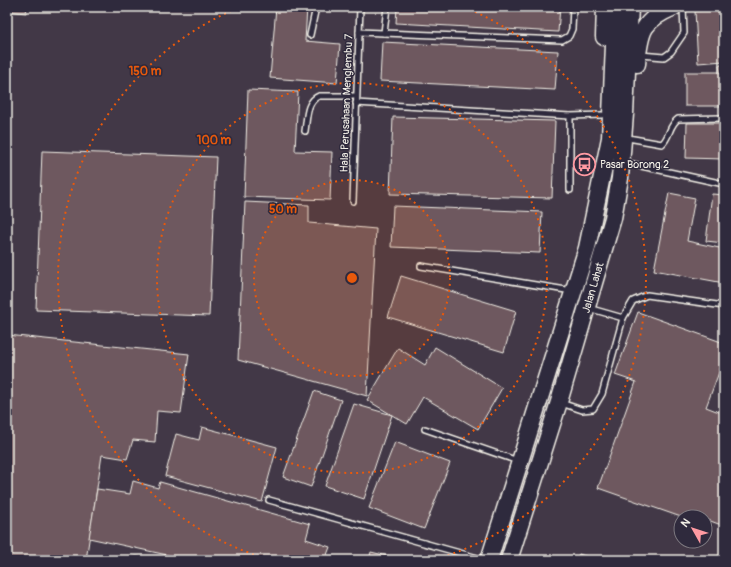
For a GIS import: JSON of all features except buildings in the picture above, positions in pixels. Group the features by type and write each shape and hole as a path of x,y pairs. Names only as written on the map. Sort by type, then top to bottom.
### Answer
{"main road":[{"path":"600,183 605,7"},
{"path":"489,560 573,292 595,215 600,183 610,138 615,22 623,7"},
{"name":"Jalan Lahat","path":"509,560 559,402 611,224 621,170 630,7"},
{"path":"621,170 633,118 638,55 644,29 650,19 674,7"}],"lane":[{"path":"310,35 316,7"},
{"name":"Hala Perusahaan Menglembu 7","path":"353,201 360,7"},
{"path":"384,33 387,7"},
{"path":"359,32 562,40 569,36 572,29 573,7"},
{"path":"638,55 664,57 671,52 684,33 683,7"},
{"path":"305,131 310,103 313,98 318,96 356,96"},
{"path":"356,103 570,116 602,115"},
{"path":"570,116 570,190"},
{"path":"628,138 662,144 666,140 673,122 678,120 720,118"},
{"path":"621,170 724,184"},
{"path":"421,266 573,292"},
{"path":"559,402 582,410 593,409 602,394 623,318 633,301 647,295 724,306"},
{"path":"587,308 623,318"},
{"path":"425,429 520,462"},
{"path":"269,500 485,560"}],"shaded area":[{"path":"7,7 724,7 724,560 7,560"}],"place":[{"name":"Pasar Borong 2","path":"584,164"}]}
